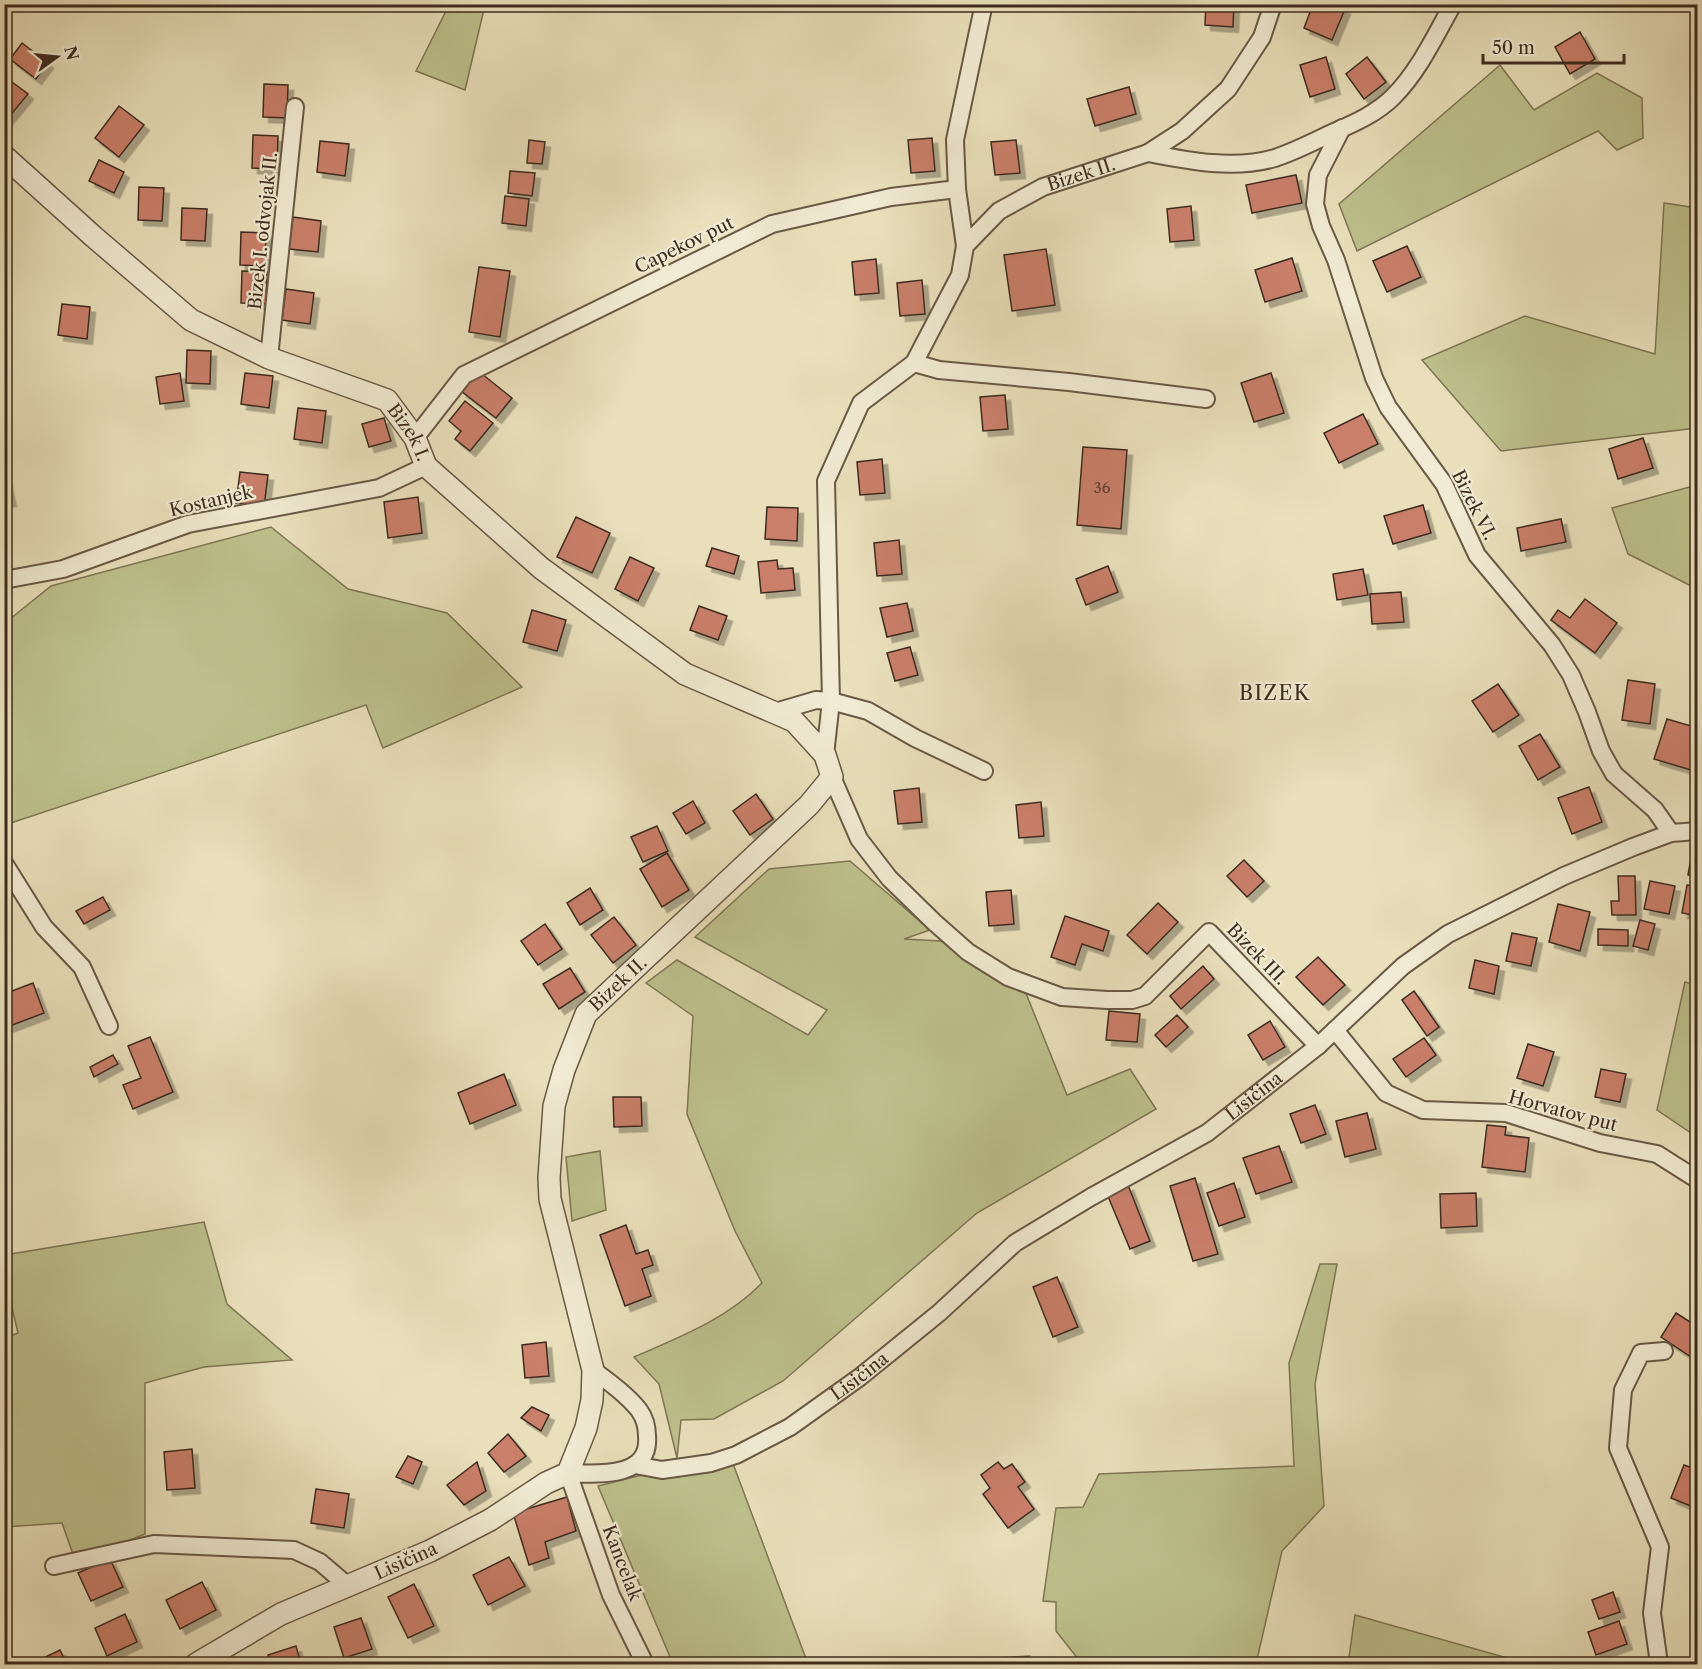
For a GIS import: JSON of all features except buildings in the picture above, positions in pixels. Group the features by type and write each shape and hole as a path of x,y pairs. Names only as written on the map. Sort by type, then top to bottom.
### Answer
{"street":[{"name":"Bizek II.","path":"965,246 999,211 1043,187 1148,153 1182,131 1228,89 1262,36 1273,4"},
{"path":"1148,153 1192,162 1245,163 1274,158 1373,113 1408,81 1453,4"},
{"path":"832,777 825,755 831,701 826,481 861,404 914,363 960,275 965,246 957,189 955,140 983,8"},
{"name":"Bizek I. odvojak II.","path":"269,358 295,107"},
{"name":"Bizek VI.","path":"1342,128 1318,175 1315,204 1378,388 1388,407 1444,484 1477,555 1552,645 1571,675 1601,751 1614,774 1655,810 1671,833"},
{"name":"Bizek I.","path":"4,156 191,320 269,358 387,400 415,438 426,466 541,568 685,674 794,721 825,755"},
{"name":"Capekov put","path":"415,438 464,375 772,224 891,197 957,189"},
{"path":"914,363 939,370 1069,382 1206,399"},
{"name":"Kostanjek","path":"4,580 63,569 188,524 379,488 426,466"},
{"path":"775,712 816,700 831,701 868,711 915,738 984,771"},
{"name":"Bizek II.","path":"568,1473 586,1428 592,1400 593,1370 550,1199 549,1178 554,1106 564,1070 586,1014 809,805 832,777"},
{"name":"Bizek III.","path":"832,777 859,839 889,878 968,952 1008,977 1062,997 1132,1000 1145,996 1209,932 1318,1046"},
{"path":"1318,1046 1403,966 1448,934 1564,876 1671,833 1698,831"},
{"path":"4,863 45,927 82,967 109,1026"},
{"name":"Horvatov put","path":"1335,1030 1386,1093 1423,1110 1506,1113 1600,1143 1657,1154 1698,1180"},
{"name":"Lisičina","path":"196,1665 281,1614 430,1551 490,1520 546,1483 568,1473 616,1472 627,1470 635,1465 662,1470 711,1463 736,1455 790,1427 860,1377 939,1313 1015,1242 1207,1133 1318,1046"},
{"path":"1659,1665 1652,1612 1660,1547 1618,1448 1623,1390 1641,1353 1664,1351"},
{"path":"593,1370 624,1394 640,1411 647,1426 648,1444 643,1456 635,1465"},
{"name":"Kancelak","path":"568,1473 611,1595 645,1665"},
{"path":"54,1566 154,1544 294,1550 320,1562 348,1586"}],"green space":[{"path":"449,5 485,5 465,90 416,71"},
{"path":"1500,65 1534,110 1597,73 1642,98 1643,138 1617,150 1598,131 1357,251 1339,204"},
{"path":"1664,203 1697,208 1697,428 1501,451 1422,360 1525,316 1655,354"},
{"path":"1698,485 1697,589 1628,554 1612,508"},
{"path":"271,527 348,589 447,613 522,687 383,748 366,705 5,825 5,623 51,586"},
{"path":"850,861 930,930 904,939 960,942 1021,981 1067,1095 1130,1069 1156,1109 977,1213 783,1381 714,1419 681,1420 677,1458 659,1384 634,1357 718,1317 734,1307 762,1283 735,1231 687,1114 693,1016 646,983 677,960 808,1035 827,1010 695,937 769,869"},
{"path":"1685,982 1697,985 1697,1137 1657,1110"},
{"path":"600,1151 606,1210 572,1221 566,1157"},
{"path":"204,1222 227,1304 292,1360 204,1367 145,1383 145,1534 105,1550 74,1557 62,1523 5,1527 5,1338 18,1333 5,1278 5,1255"},
{"path":"1320,1264 1337,1264 1315,1384 1324,1506 1282,1551 1256,1664 1082,1664 1056,1631 1056,1602 1043,1601 1056,1508 1083,1507 1099,1474 1294,1466 1289,1363"},
{"path":"729,1453 808,1664 673,1664 598,1486"},
{"path":"1355,1615 1529,1664 1348,1664"},
{"path":"1030,1656 1030,1664 893,1664"}],"district":[{"name":"BIZEK","path":"1275,693"}]}
